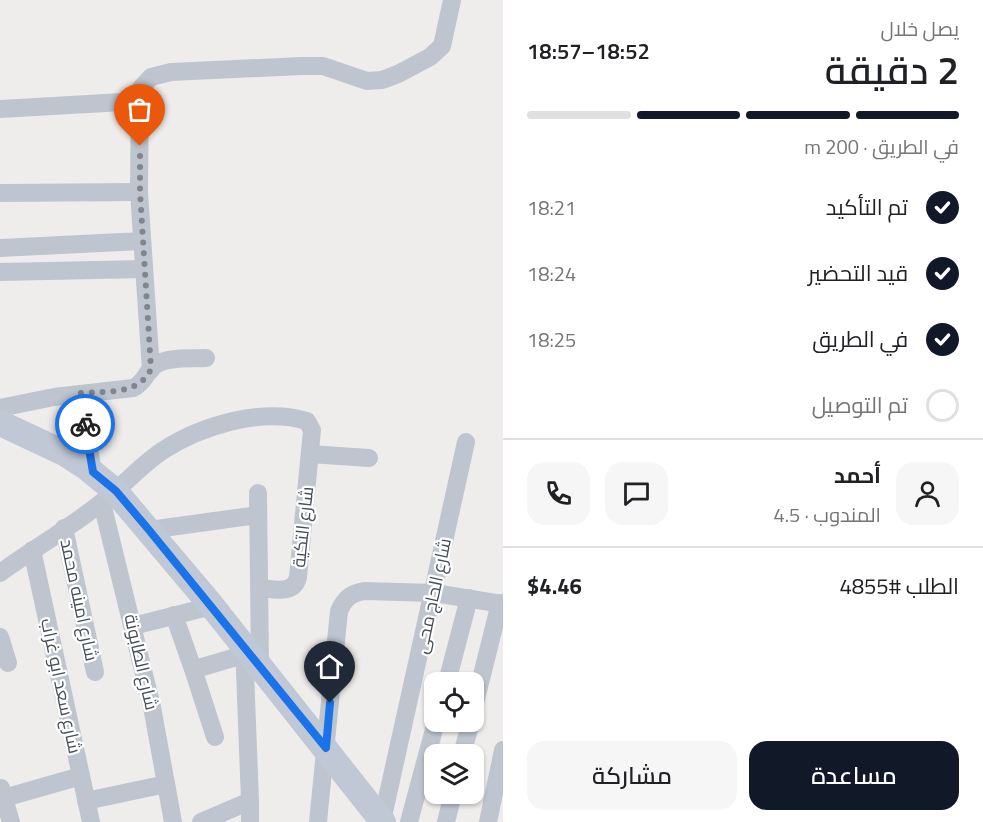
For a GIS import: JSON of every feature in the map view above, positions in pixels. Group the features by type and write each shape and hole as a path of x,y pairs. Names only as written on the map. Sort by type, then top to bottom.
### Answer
{"street":[{"path":"151,369 140,192 140,89 145,82 171,72 322,66 368,81 382,81 430,57 442,46 448,29 452,0"},
{"path":"0,109 140,101"},
{"path":"0,193 140,192"},
{"path":"0,248 142,241"},
{"path":"0,272 144,269"},
{"path":"0,408 80,393 133,388 143,382 151,369 166,362 206,358"},
{"path":"80,393 93,472 109,497 149,530 383,821"},
{"name":"شارع التكية","path":"109,497 162,452 218,426 272,416 307,421 312,430 297,583 285,590 259,588"},
{"path":"0,423 66,454 93,472"},
{"name":"شارع الحاج محى","path":"383,821 466,442"},
{"path":"310,454 369,458"},
{"path":"250,822 249,655 259,588 258,493"},
{"path":"0,573 109,497"},
{"name":"شارع الطابونة","path":"109,497 173,822"},
{"path":"149,530 258,514"},
{"name":"شارع امينه محمد","path":"64,528 95,672"},
{"name":"شارع سعد ابو غراب","path":"32,550 91,822"},
{"path":"318,822 339,611 344,600 353,593 364,591 434,593 501,604 483,672"},
{"path":"450,672 469,598"},
{"path":"133,626 212,606"},
{"path":"174,615 215,737"},
{"path":"0,637 8,663"},
{"path":"194,672 199,668 249,655"},
{"path":"409,822 433,732"},
{"path":"488,822 503,750"},
{"path":"4,806 81,776"},
{"path":"86,801 166,784"},
{"path":"201,822 250,801"},
{"path":"446,822 450,804"}],"way so far":[{"path":"85,424 80,393 133,388 143,382 151,369 140,192 140,146"}],"route":[{"path":"85,424 93,472 116,491 149,530 326,748 330,703"}]}
